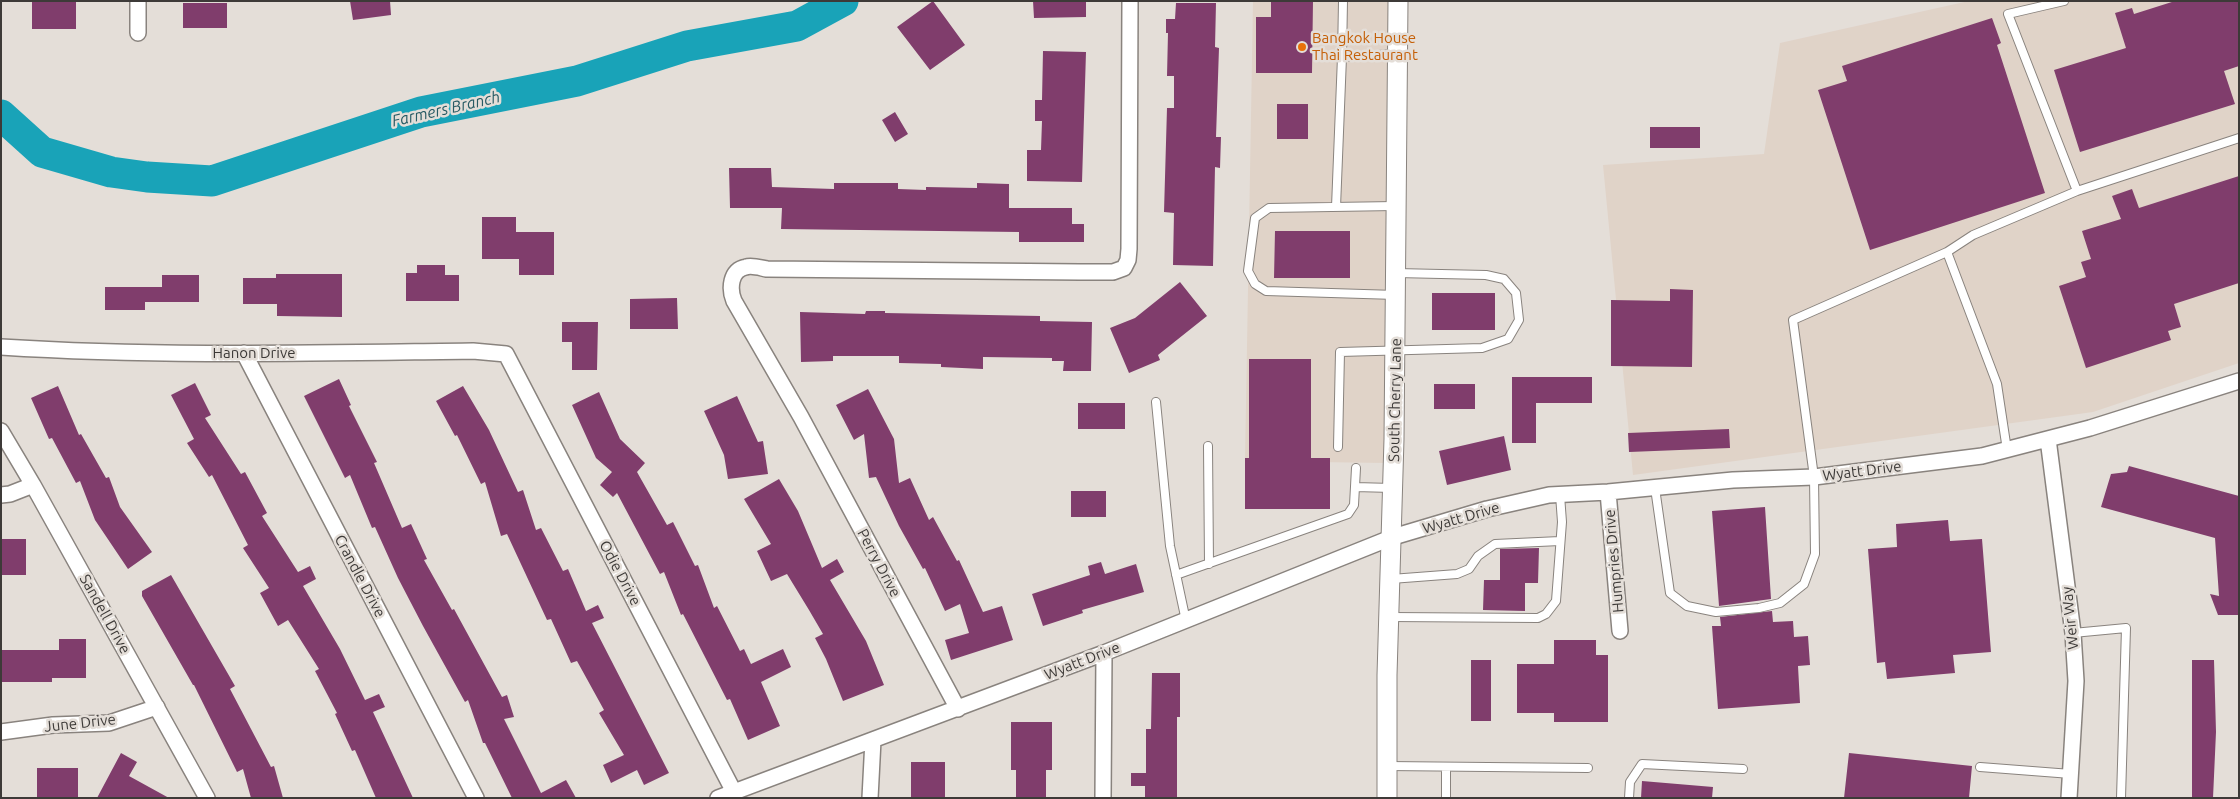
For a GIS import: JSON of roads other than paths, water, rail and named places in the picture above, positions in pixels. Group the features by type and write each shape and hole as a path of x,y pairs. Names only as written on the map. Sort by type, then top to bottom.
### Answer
{"street":[{"path":"138,1 138,32"},
{"name":"Perry Drive","path":"958,709 801,417 729,291 737,272 746,267 767,269 1080,272 1113,272 1124,268 1128,260 1129,249 1130,1"},
{"name":"South Cherry Lane","path":"1387,798 1394,488 1398,1"},
{"name":"Hanon Drive","path":"1,347 73,352 473,351 506,354"},
{"name":"Crandle Drive","path":"244,353 476,798"},
{"name":"Odie Drive","path":"506,354 734,792"},
{"name":"Wyatt Drive","path":"718,798 1104,653 1392,537 1487,509 1549,495 1608,492 1732,480 1814,478 1982,456 2048,439 2239,381"},
{"name":"Sandell Drive","path":"1,431 33,484 207,798"},
{"name":"Weir Way","path":"2048,439 2073,634 2076,681 2069,798"},
{"path":"1,495 10,494 33,484"},
{"name":"Humpries Drive","path":"1608,492 1620,631"},
{"path":"1103,798 1104,653"},
{"name":"June Drive","path":"1,732 53,725 109,723 157,707"},
{"path":"870,798 873,740"}],"lane":[{"path":"1336,207 1342,57 1342,1"},
{"path":"2064,1 2008,14 2077,190"},
{"path":"1342,57 1398,54"},
{"path":"1655,488 1670,593 1687,606 1716,612 1780,604 1804,584 1815,554 1814,478 1793,320 1947,252 1973,235 2077,190 2239,138"},
{"path":"1396,206 1269,208 1254,218 1248,271 1255,284 1266,291 1396,294"},
{"path":"1947,252 1997,384 2007,450"},
{"path":"1338,447 1340,352 1482,348 1508,339 1519,320 1516,293 1504,279 1486,275 1396,273"},
{"path":"1156,402 1166,510 1176,575 1186,620"},
{"path":"1208,446 1209,564"},
{"path":"1176,575 1343,517 1352,510 1356,468"},
{"path":"1355,487 1394,488"},
{"path":"1390,617 1538,618 1546,614 1556,601 1560,541 1560,495"},
{"path":"1391,579 1456,574 1469,569 1478,556 1495,544 1560,541"},
{"path":"2073,634 2126,628 2122,798"},
{"path":"1629,798 1630,782 1642,764 1743,768"},
{"path":"1387,766 1588,768"},
{"path":"1446,767 1446,798"},
{"path":"1980,767 2071,774"}],"waterway":[{"name":"Farmers Branch","path":"1,115 42,152 111,172 147,177 212,181 421,112 577,81 687,46 797,26 843,1"}],"place":[{"name":"Bangkok House Thai Restaurant","path":"1302,47"}]}
